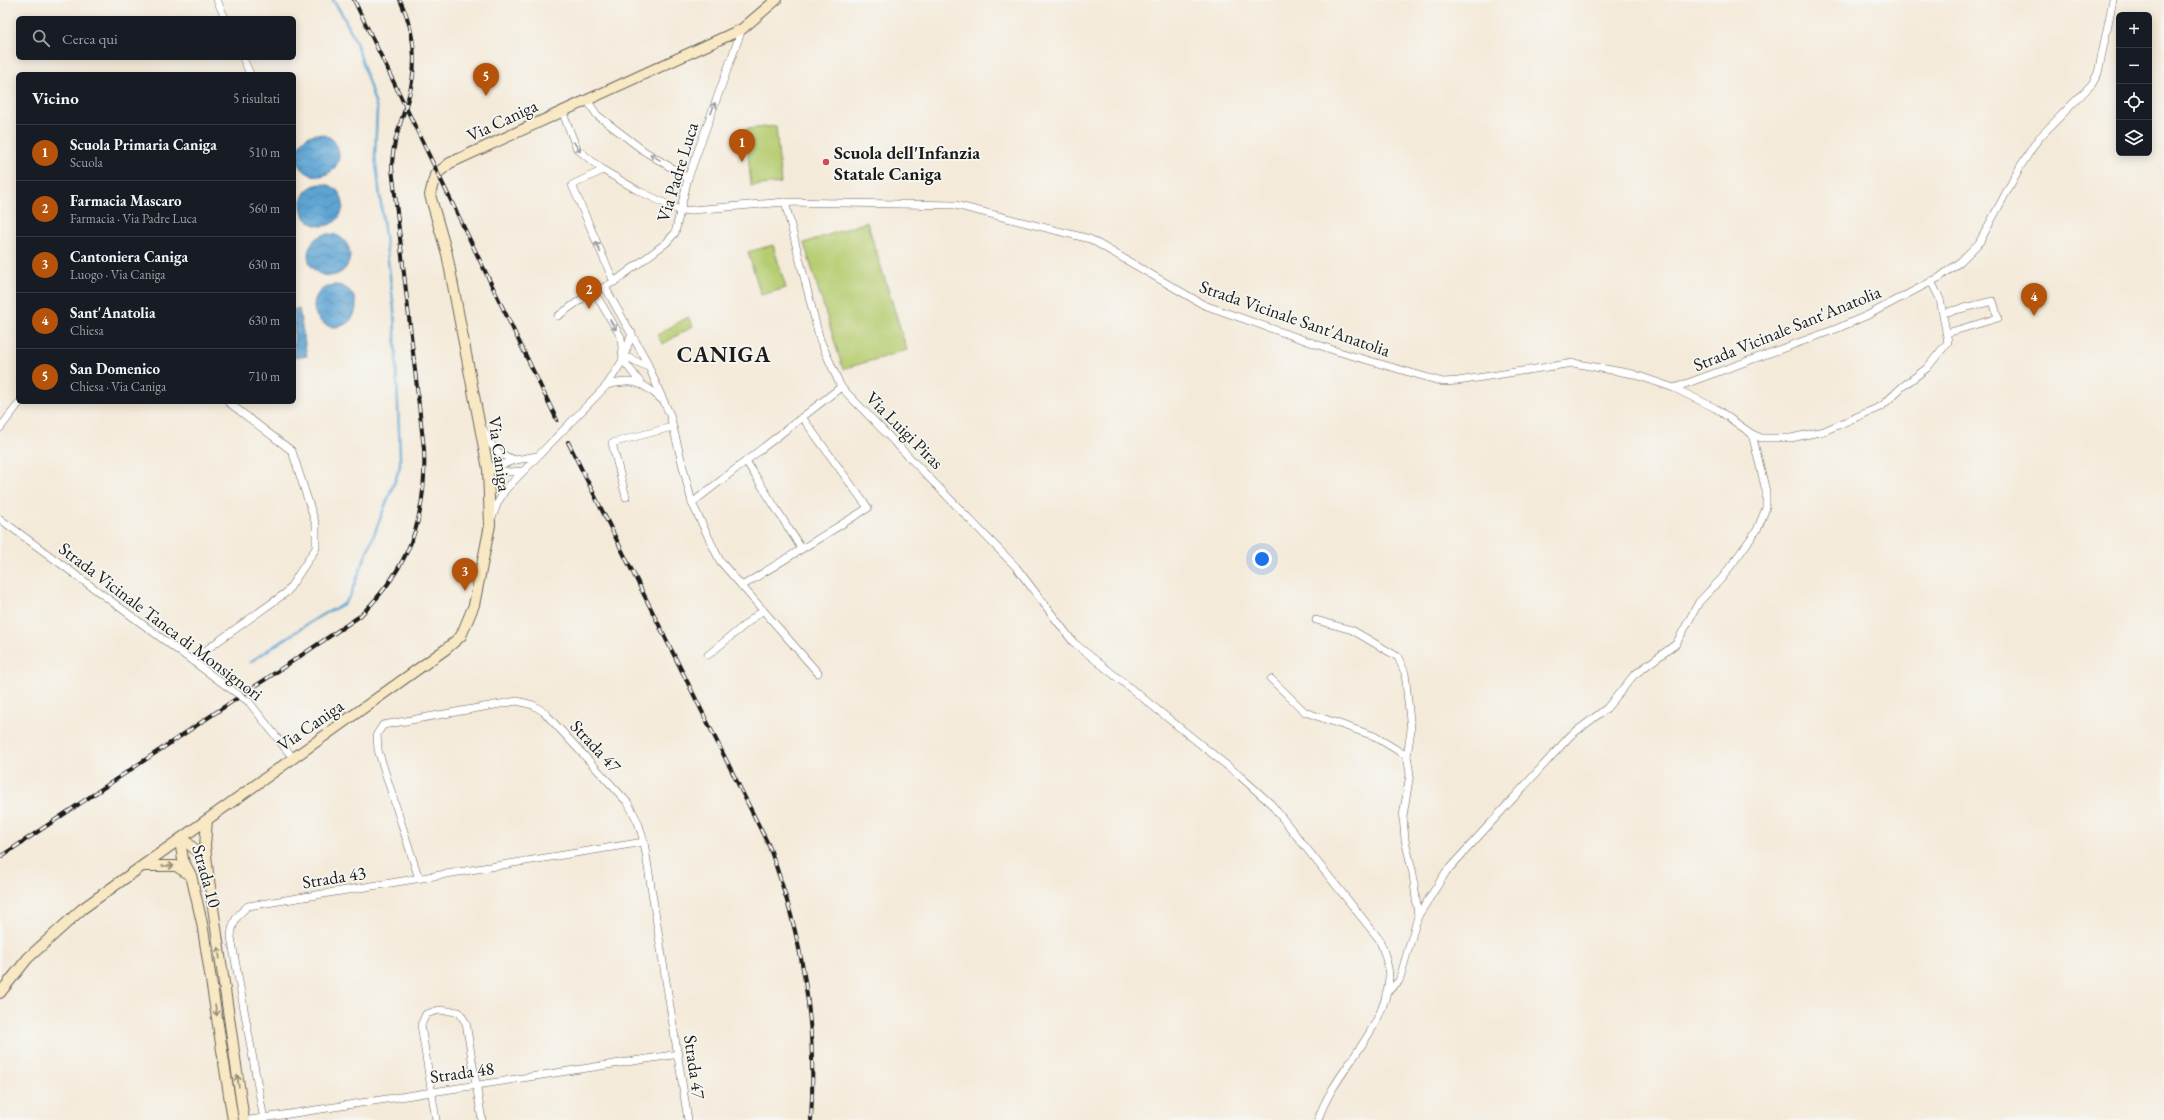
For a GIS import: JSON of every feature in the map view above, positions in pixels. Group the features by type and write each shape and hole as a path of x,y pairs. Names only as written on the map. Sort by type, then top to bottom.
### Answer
{"street":[{"path":"217,0 224,16"},
{"name":"Via Caniga","path":"0,993 28,958 82,909 440,654 461,636 474,606 490,525 488,469 447,254 430,195 432,185 438,172 450,163 742,29 776,0"},
{"name":"Strada Vicinale Sant'Anatolia","path":"1674,388 1836,329 1868,315 1931,281 1961,262 1979,243 2020,167 2038,139 2092,84 2098,72 2113,0"},
{"name":"Via Padre Luca","path":"558,316 583,298 614,282 666,243 675,233 688,178 742,29"},
{"path":"244,60 249,72"},
{"path":"588,100 597,115 644,150 688,178"},
{"path":"562,111 577,149 602,170 680,212"},
{"path":"602,170 572,185 614,282"},
{"name":"Strada Vicinale Sant'Anatolia","path":"680,212 785,202 955,205 1090,239 1110,249 1204,305 1336,351 1444,382 1458,382 1573,363 1633,374 1674,388 1715,408 1752,434 1761,438 1791,438 1824,431 1882,406 1902,387 1927,368 1948,342 1940,299 1931,281"},
{"name":"Via Luigi Piras","path":"785,202 820,340 840,387 1016,567 1073,642 1240,776 1271,804 1379,939 1386,959 1389,977 1386,993"},
{"path":"606,287 632,333 664,402 692,503 720,561 818,673"},
{"path":"595,293 621,337 623,360 640,382 648,386 664,402"},
{"path":"1943,313 1993,301 1998,318 1947,332"},
{"path":"490,525 498,502 506,489 607,385 623,360 632,333"},
{"path":"623,360 629,358 648,367"},
{"path":"607,385 626,382 640,382"},
{"path":"692,503 840,387"},
{"path":"0,428 18,404"},
{"path":"192,660 287,592 316,548 316,525 292,451 231,404"},
{"path":"742,586 801,548 868,508 802,417"},
{"path":"479,422 493,448 503,456 516,460"},
{"path":"626,497 612,443 672,427"},
{"path":"1318,1120 1329,1093 1362,1044 1379,1013 1386,993 1399,981 1418,916 1446,872 1570,736 1608,708 1634,675 1676,644 1699,602 1722,578 1757,530 1766,508 1766,491 1752,434"},
{"path":"488,469 516,460 537,456"},
{"path":"746,461 801,548"},
{"path":"488,469 510,472 522,471"},
{"name":"Strada Vicinale Tanca di Monsignori","path":"0,519 249,702 293,758"},
{"path":"708,655 763,610"},
{"path":"1316,620 1352,630 1398,657 1405,673 1411,730 1407,756 1410,774 1403,816 1405,840 1413,874 1418,916"},
{"path":"1271,679 1305,712 1374,736 1407,756"},
{"name":"Strada 47","path":"419,879 378,750 377,734 383,725 499,703 517,701 533,705 544,712 628,803 638,822 644,842 679,1054 688,1120"},
{"path":"206,860 205,846 207,820"},
{"name":"Strada 10","path":"233,1120 202,923 191,875 183,860 180,840 188,843 206,860 244,1120"},
{"name":"Strada 43","path":"264,1119 231,937 232,927 237,915 248,906 644,842"},
{"path":"143,866 176,866 191,875"},
{"path":"436,1120 421,1025 426,1014 439,1010 459,1012 466,1023 482,1120"},
{"name":"Strada 48","path":"250,1120 679,1054"}],"green space":[{"path":"776,126 781,183 751,186 746,129"},
{"path":"867,222 907,350 843,369 804,243"},
{"path":"773,245 786,288 761,295 748,252"},
{"path":"688,317 693,326 663,344 657,335"}],"water":[{"path":"314,134 322,134 330,137 336,143 339,155 336,167 330,173 322,176 314,176 306,173 300,167 297,159 297,151 300,143 306,137"},
{"path":"318,184 326,184 334,187 340,193 343,205 340,217 334,223 326,226 318,226 310,223 304,217 301,209 301,201 304,193 310,187"},
{"path":"325,234 333,234 341,237 347,243 350,255 347,267 341,273 333,276 325,276 317,273 311,267 308,259 308,251 311,243 317,237"},
{"path":"331,285 339,285 347,288 353,294 356,306 353,318 347,324 339,327 331,327 323,324 317,318 314,310 314,302 317,294 323,288"},
{"path":"296,309 299,309 307,356 296,358"}],"waterway":[{"path":"250,662 320,616 344,604 350,596 400,466 394,309 375,156 377,109 356,42 333,0"}],"railway":[{"path":"354,0 557,420"},
{"path":"0,857 360,616 392,579 403,560 412,540 418,519 424,474 424,449 392,168 395,142 408,99 414,61 412,37 400,0"},
{"path":"568,442 769,846 791,914 805,981 812,1048 811,1120"}],"place":[{"name":"San Domenico","path":"486,96"},
{"name":"Scuola Primaria Caniga","path":"742,162"},
{"name":"Scuola dell'Infanzia Statale Caniga","path":"826,162"},
{"name":"Farmacia Mascaro","path":"589,309"},
{"name":"Sant'Anatolia","path":"2034,316"},
{"name":"Cantoniera Caniga","path":"465,591"}],"district":[{"name":"CANIGA","path":"724,354"}]}
